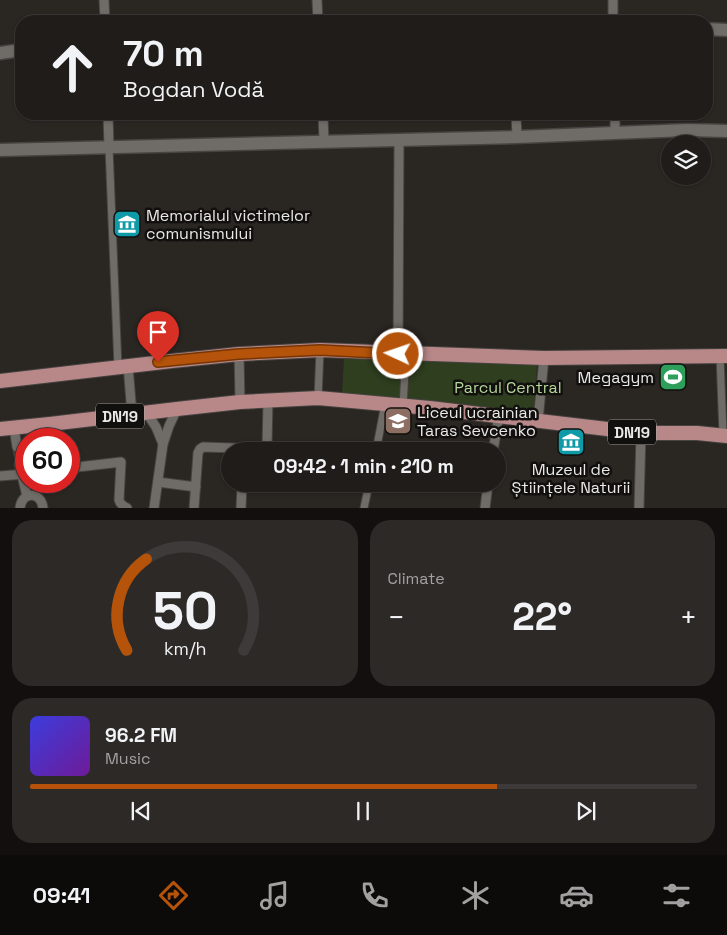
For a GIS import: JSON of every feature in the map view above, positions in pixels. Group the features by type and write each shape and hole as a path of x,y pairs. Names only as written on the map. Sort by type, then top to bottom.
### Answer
{"main road":[{"path":"713,29 727,30"},
{"path":"0,53 15,51"},
{"path":"0,150 517,137 687,130 727,131"},
{"path":"0,381 239,354 320,350 544,358 724,356"},
{"name":"DN19","path":"0,429 176,408 268,400 318,398 499,416 641,433 697,433 725,436"}],"street":[{"path":"104,0 105,15"},
{"path":"317,0 318,15"},
{"path":"613,0 613,15"},
{"path":"108,120 123,367 139,413 156,426 163,444"},
{"path":"323,120 324,142"},
{"path":"516,120 517,137"},
{"path":"615,120 615,133"},
{"path":"399,140 402,406"},
{"path":"318,398 320,350"},
{"path":"239,354 240,402"},
{"path":"724,356 725,436"},
{"path":"538,421 544,358"},
{"path":"267,442 268,400"},
{"path":"378,442 385,404"},
{"path":"154,508 163,444 176,408"},
{"path":"495,442 499,416"},
{"path":"14,428 15,434"},
{"path":"640,508 641,433"},
{"path":"194,508 198,452 203,447 221,448"},
{"path":"80,467 121,462 119,500 127,508"},
{"path":"0,476 15,475"},
{"path":"158,482 196,487"},
{"path":"241,508 242,492"},
{"path":"364,508 367,492"},
{"path":"485,508 487,492"},
{"path":"20,508 20,503 23,499 32,495 37,496 41,500 43,508"}],"green space":[{"name":"Parcul Central","path":"344,357 537,363 534,414 342,393"}],"place":[{"name":"Memorialul victimelor comunismului","path":"127,224"},
{"name":"Megagym","path":"673,377"},
{"name":"Liceul ucrainian Taras Sevcenko","path":"398,421"},
{"name":"Muzeul de Științele Naturii","path":"571,442"}],"route":[{"path":"158,362 239,354 320,350 398,354"}]}
